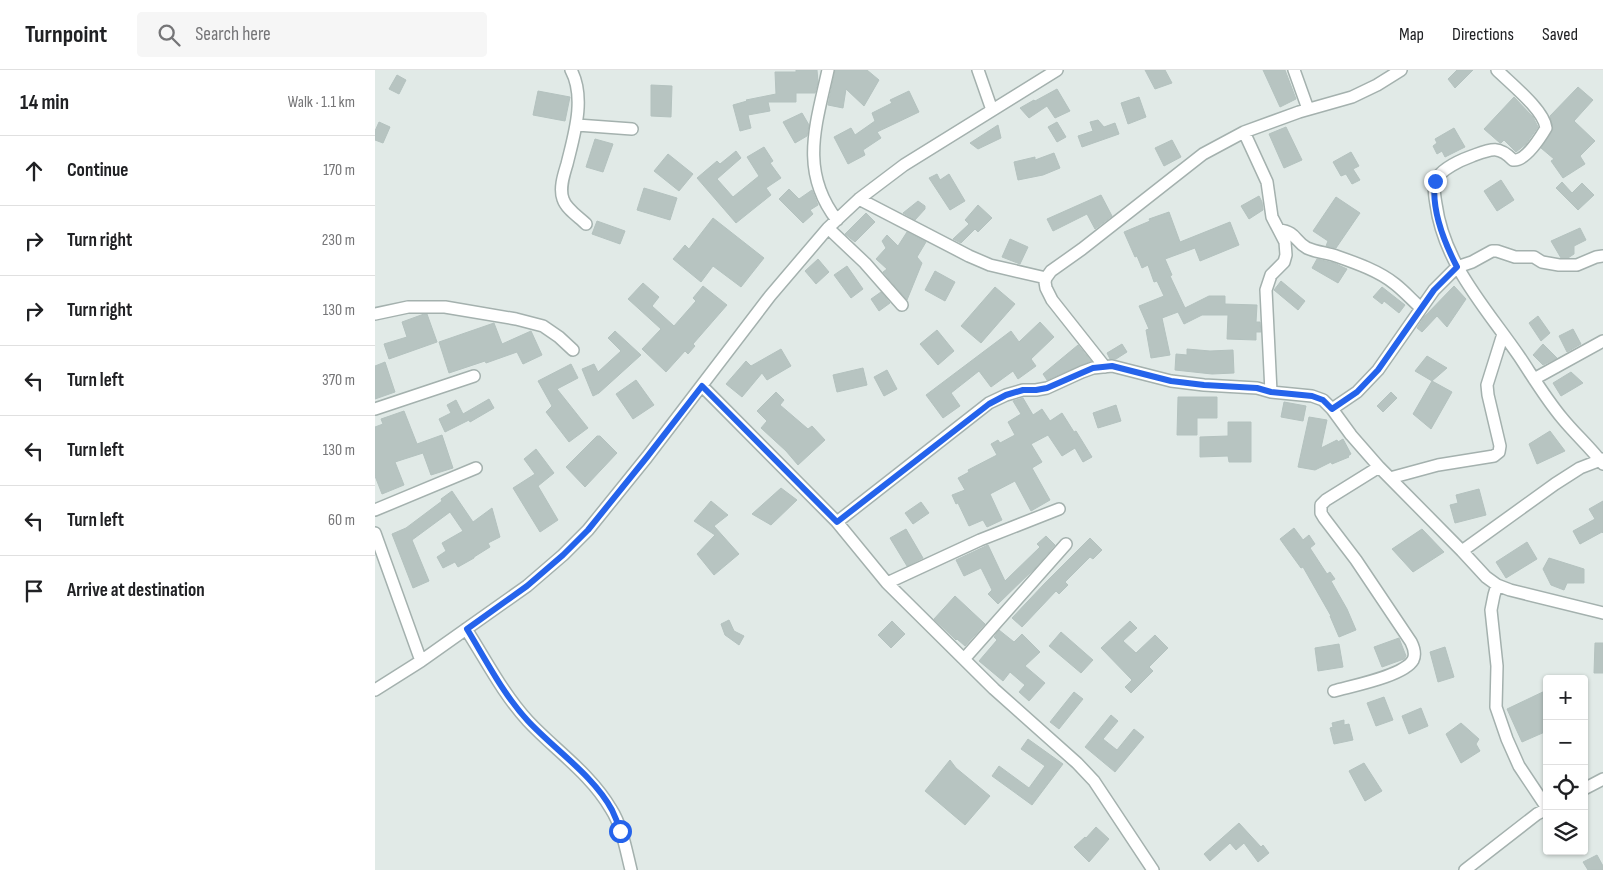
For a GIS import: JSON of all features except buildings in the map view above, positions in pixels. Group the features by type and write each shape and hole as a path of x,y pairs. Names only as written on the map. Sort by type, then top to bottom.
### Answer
{"street":[{"path":"571,70 577,87 577,125 563,178 563,198 567,206 586,224"},
{"path":"827,70 813,136 813,164 817,185 828,208 837,220"},
{"path":"978,70 992,110"},
{"path":"375,690 421,661 527,586 563,555 588,530 647,457 770,296 828,228 859,199 904,165 1057,70"},
{"path":"1294,70 1308,109"},
{"path":"1105,367 1052,300 1046,288 1046,278 1051,271 1203,154 1244,132 1308,109 1352,97 1377,85 1401,70"},
{"path":"1462,551 1555,484 1580,468 1602,461 1562,418 1475,297 1457,267 1444,237 1438,216 1435,181 1444,172 1466,158 1487,150 1497,149 1504,151 1513,160 1519,160 1525,157 1546,128 1545,121 1540,113 1497,70"},
{"path":"577,125 632,128"},
{"path":"1244,132 1267,182 1273,217 1285,242 1287,255 1284,262 1271,275 1266,290 1271,392"},
{"path":"859,199 990,265 1046,278"},
{"path":"828,228 865,263 902,305"},
{"path":"1279,230 1293,234 1302,245 1308,248 1337,256 1375,272 1395,284 1421,308"},
{"path":"1332,409 1357,392 1378,370 1434,290 1457,267 1472,262 1492,251 1515,257 1534,257 1542,262 1577,265 1603,256"},
{"path":"375,314 408,307 445,307 516,319 543,326 573,350"},
{"path":"1389,478 1438,465 1494,456 1499,452 1500,446 1487,385 1503,334"},
{"path":"1534,379 1603,341"},
{"path":"837,522 989,404 1006,395 1023,390 1047,388 1093,368 1112,366 1171,381 1257,388 1271,392 1312,396 1323,400 1389,478 1486,577 1497,585 1603,613"},
{"path":"375,409 474,376"},
{"path":"702,386 837,522 887,583 994,689 1077,763 1094,781 1153,870"},
{"path":"1334,691 1391,676 1408,666 1413,660 1415,651 1411,642 1356,560 1321,513 1321,505 1326,500 1379,467"},
{"path":"375,510 476,468"},
{"path":"887,583 980,540 1059,509"},
{"path":"375,533 421,661"},
{"path":"964,659 1066,544"},
{"path":"1497,585 1491,610 1497,666 1496,707 1516,760 1543,802"},
{"path":"467,629 511,700 527,720 585,776 612,809 631,870"},
{"path":"1588,787 1603,779"},
{"path":"1465,870 1544,810"}],"route":[{"path":"620,831 612,809 598,790 566,756 527,720 511,700 467,629 527,586 563,555 588,530 702,386 837,522 989,404 1006,395 1023,390 1047,388 1093,368 1112,366 1171,381 1257,388 1271,392 1312,396 1323,400 1332,409 1357,392 1378,370 1434,290 1457,267 1450,254 1438,216 1435,181"}]}
